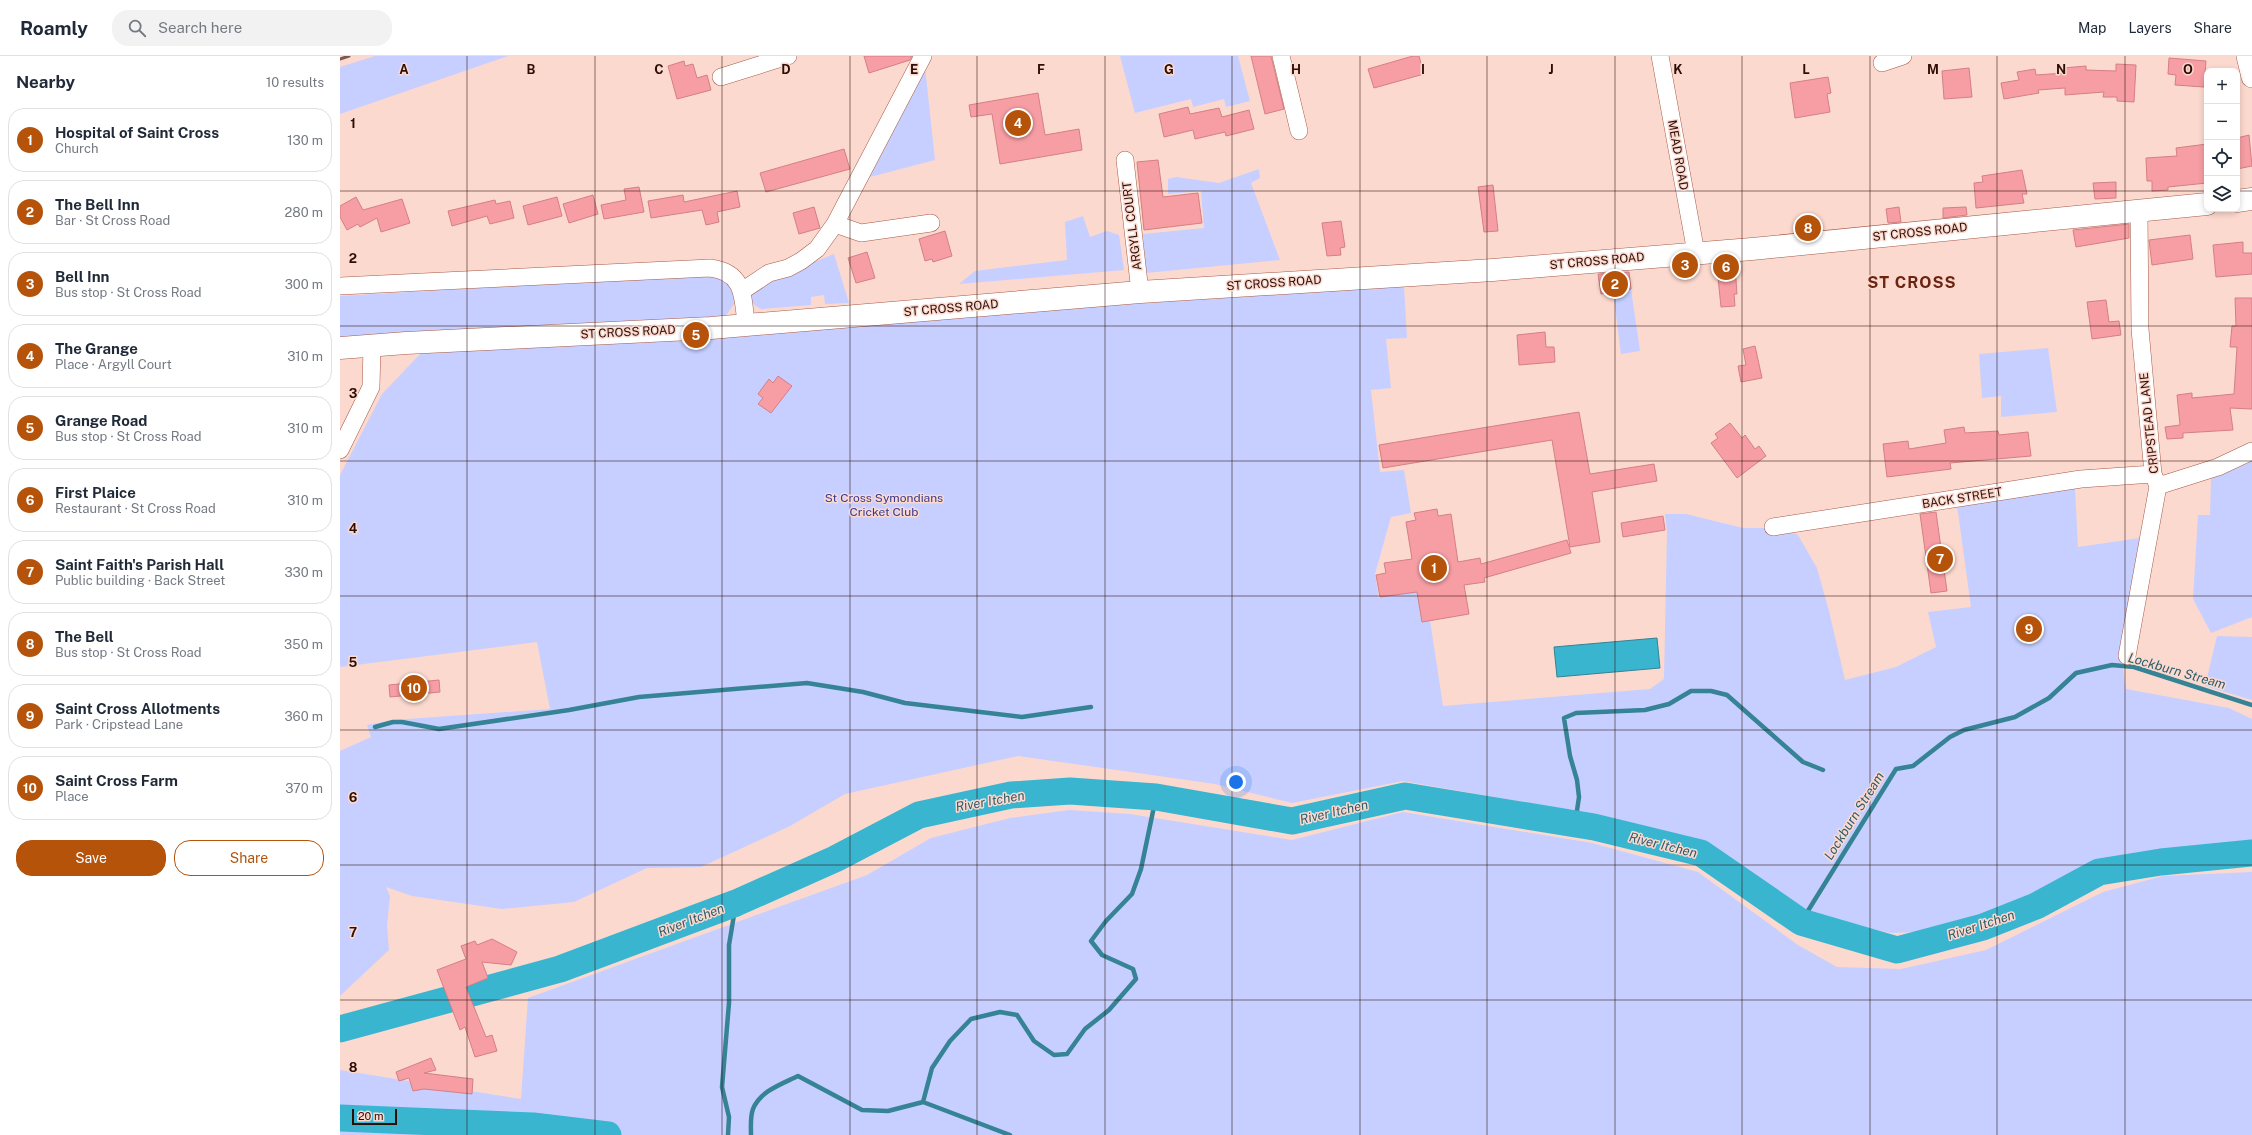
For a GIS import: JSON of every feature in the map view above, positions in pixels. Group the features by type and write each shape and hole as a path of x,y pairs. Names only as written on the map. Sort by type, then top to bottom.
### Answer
{"main road":[{"path":"2240,201 2252,199"},
{"name":"ST CROSS ROAD","path":"340,348 746,324 1140,292 1493,270 1696,253 2204,204"}],"street":[{"path":"721,77 788,56"},
{"path":"742,291 768,273 788,268 801,262 816,249 834,224 923,56"},
{"path":"1280,56 1299,131"},
{"name":"MEAD ROAD","path":"1660,56 1696,253"},
{"path":"1882,63 1903,56"},
{"path":"2247,56 2252,78"},
{"name":"ARGYLL COURT","path":"1125,160 1140,292"},
{"name":"CRIPSTEAD LANE","path":"2127,656 2155,480 2140,329 2139,211"},
{"path":"834,224 861,233 931,223"},
{"path":"340,286 710,268 724,270 736,280 742,291 746,324"},
{"path":"340,450 371,387 372,346"},
{"name":"BACK STREET","path":"1773,527 2082,479 2155,480 2218,467 2252,451"}],"green space":[{"path":"375,56 508,56 340,114 340,67"},
{"path":"1120,56 1238,56 1250,101 1226,107 1224,99 1193,107 1191,99 1135,113"},
{"path":"925,67 935,160 870,177"},
{"path":"1259,169 1260,178 1251,183 1280,260 1146,273 1143,234 1204,228 1201,191 1168,194 1168,179 1176,177 1219,183"},
{"path":"1083,216 1090,237 1107,231 1119,235 1124,270 959,284 975,271 1067,260 1065,222"},
{"path":"834,254 849,303 825,304 824,295 811,297 811,305 761,309 751,303 749,292 755,286"},
{"path":"705,275 723,277 735,291 735,303 724,318 340,341 340,296"},
{"name":"St Cross Symondians Cricket Club","path":"1404,286 1407,338 1386,339 1391,388 1371,390 1380,472 1404,470 1411,513 1391,517 1375,574 1379,599 1380,597 1417,592 1422,621 1430,620 1443,706 1650,689 1664,679 1667,531 1665,514 1686,514 1743,528 1780,528 1798,535 1817,568 1829,611 1845,680 1896,667 1936,647 1928,612 1971,607 1957,505 2075,488 2078,547 2140,538 2122,662 2126,689 2229,708 2252,719 2252,843 2160,849 2138,853 2079,870 2024,900 1950,926 1917,932 1891,933 1797,912 1713,847 1676,834 1597,815 1403,781 1292,803 1215,784 1018,756 845,794 790,826 701,867 647,868 574,902 502,909 412,896 386,887 390,896 387,925 389,950 340,996 340,751 371,737 367,725 393,720 550,709 537,642 340,667 340,475 382,394 423,351"},
{"path":"1631,289 1640,351 1621,354 1613,292"},
{"path":"2048,348 2057,412 2001,417 2001,396 1982,398 1979,354"},
{"path":"2252,456 2252,617 2211,633 2193,599 2198,515 2210,515 2211,476"},
{"path":"2217,636 2252,637 2252,700 2205,686"},
{"path":"1069,810 1130,814 1292,840 1403,812 1592,843 1698,872 1798,945 1837,967 1901,969 1986,950 2103,892 2163,876 2252,872 2252,1135 340,1135 340,1070 521,1099 528,998 867,875 931,838 1010,818"}],"shaded area":[{"path":"1657,638 1660,668 1557,677 1554,647"}],"building":[{"path":"864,56 912,56 910,60 869,73"},
{"path":"1251,56 1271,56 1284,109 1265,114"},
{"path":"1413,56 1419,56 1424,74 1374,88 1368,69"},
{"path":"2169,58 2206,61 2205,68 2204,68 2204,87 2175,85 2176,75 2168,74"},
{"path":"684,61 685,66 693,64 697,78 707,75 711,90 677,99 668,66"},
{"path":"2116,64 2136,65 2134,102 2117,101 2117,97 2103,97 2104,92 2065,95 2065,88 2038,90 2039,93 2004,99 2001,83 2019,80 2017,72 2035,69 2036,75 2064,73 2063,68 2086,66 2086,70 2116,71"},
{"path":"1969,68 1972,97 1944,99 1942,71"},
{"path":"1828,77 1831,93 1827,94 1830,112 1795,118 1790,83"},
{"path":"1038,93 1045,135 1079,129 1082,150 1000,164 992,114 971,117 969,105"},
{"path":"1188,107 1190,114 1219,108 1222,117 1249,110 1254,129 1226,136 1225,132 1195,139 1193,130 1164,137 1159,114"},
{"path":"2249,135 2252,166 2240,168 2240,137"},
{"path":"2204,144 2204,183 2168,187 2168,190 2152,191 2152,181 2147,181 2146,158 2177,156 2176,148"},
{"path":"844,149 850,169 766,192 760,173"},
{"path":"1158,160 1163,197 1198,193 1202,223 1144,230 1137,162"},
{"path":"2022,170 2027,194 2022,194 2024,203 1976,208 1974,183 1983,182 1982,176"},
{"path":"2116,182 2116,198 2095,199 2093,183"},
{"path":"1493,185 1498,231 1484,232 1478,187"},
{"path":"639,187 644,212 604,219 601,205 626,200 624,189"},
{"path":"737,191 740,207 717,212 719,222 706,225 702,210 651,218 648,201 683,195 684,202"},
{"path":"593,195 598,214 569,223 563,204"},
{"path":"356,197 363,210 402,199 410,223 381,232 377,218 360,227 358,224 347,230 340,217 340,206"},
{"path":"557,197 562,216 528,225 523,206"},
{"path":"495,200 496,204 510,201 514,218 490,224 487,216 452,226 448,211"},
{"path":"814,207 820,228 799,234 793,213"},
{"path":"1899,207 1901,222 1888,223 1886,209"},
{"path":"1966,207 1967,215 1943,218 1943,208"},
{"path":"1341,221 1345,247 1340,248 1341,255 1327,256 1322,223"},
{"path":"2129,224 2129,238 2076,247 2073,230"},
{"path":"945,231 952,256 933,262 932,259 925,261 919,239"},
{"path":"2190,235 2193,259 2152,265 2149,240"},
{"path":"2243,242 2243,253 2252,253 2252,274 2216,277 2213,245"},
{"path":"867,252 875,278 856,283 848,258"},
{"path":"1735,266 1737,294 1734,294 1735,306 1721,307 1717,268"},
{"path":"1629,272 1631,289 1601,294 1598,274"},
{"path":"2235,298 2252,298 2252,409 2230,408 2233,430 2183,433 2183,438 2167,439 2165,427 2180,425 2177,395 2192,393 2192,398 2234,394 2237,347 2230,347 2232,326 2236,326"},
{"path":"2106,300 2109,322 2119,321 2121,335 2092,339 2087,302"},
{"path":"1545,332 1546,347 1554,347 1555,362 1519,365 1517,335"},
{"path":"1755,346 1762,378 1741,382 1738,366 1746,365 1743,349"},
{"path":"778,376 792,386 771,413 758,404 763,398 758,394 769,379 773,383"},
{"path":"1579,412 1590,474 1654,464 1657,481 1592,492 1600,542 1570,547 1552,440 1383,468 1379,445"},
{"path":"1730,423 1742,438 1745,435 1755,449 1759,446 1766,456 1737,478 1711,443 1718,438 1715,434"},
{"path":"1964,427 1965,433 1998,431 1999,435 2028,432 2031,456 1950,463 1951,469 1887,477 1883,444 1908,441 1909,449 1946,443 1944,430"},
{"path":"1437,509 1438,516 1451,514 1458,562 1480,558 1481,564 1567,540 1571,553 1484,578 1485,582 1464,585 1469,614 1422,622 1417,592 1380,597 1376,575 1386,573 1384,563 1412,559 1406,522 1416,520 1414,513"},
{"path":"1936,512 1947,591 1931,593 1920,514"},
{"path":"1663,516 1665,530 1623,537 1621,523"},
{"path":"439,680 440,692 390,697 389,685"},
{"path":"492,939 517,952 511,965 482,962 488,978 466,987 486,1037 492,1035 497,1051 475,1057 465,1027 460,1030 437,970 466,959 461,946 475,941 477,945"},
{"path":"431,1058 436,1070 424,1073 473,1079 472,1094 424,1089 413,1091 409,1078 399,1081 396,1072"}],"waterway":[{"name":"Lockburn Stream","path":"1801,922 1896,769 1913,766 1950,737 1964,730 2015,717 2049,698 2076,673 2112,665 2134,667 2252,705"},
{"path":"375,727 393,722 402,722 439,729 569,710 639,697 807,683 863,692 905,703 1022,717 1091,707"},
{"path":"1575,824 1579,797 1577,780 1570,756 1564,718 1576,713 1645,710 1669,704 1691,691 1711,691 1727,695 1803,762 1823,770"},
{"name":"River Itchen","path":"340,1029 560,969 736,903 835,859 919,815 1011,795 1070,791 1156,797 1292,821 1405,796 1594,827 1701,853 1801,922 1897,950 1983,927 2036,906 2099,872 2161,862 2252,853"},
{"path":"923,1102 932,1068 950,1041 971,1019 1000,1012 1017,1015 1034,1041 1054,1055 1067,1054 1085,1029 1109,1010 1136,979 1133,969 1102,955 1091,941 1106,921 1132,894 1141,869 1156,797"},
{"path":"728,1135 729,1117 722,1087 729,1003 729,945 736,903"},
{"path":"751,1135 751,1115 756,1103 761,1097 772,1089 798,1076 862,1110 888,1111 923,1102 1010,1135"},
{"path":"340,1118 533,1126 608,1135"}],"railway":[{"path":"340,59 349,56"}],"place":[{"name":"The Grange","path":"1018,123"},
{"name":"The Bell","path":"1808,228"},
{"name":"Bell Inn","path":"1685,265"},
{"name":"First Plaice","path":"1726,267"},
{"name":"The Bell Inn","path":"1615,284"},
{"name":"Grange Road","path":"696,335"},
{"name":"Saint Faith's Parish Hall","path":"1940,559"},
{"name":"Hospital of Saint Cross","path":"1434,568"},
{"name":"Saint Cross Allotments","path":"2029,629"},
{"name":"Saint Cross Farm","path":"414,688"}],"district":[{"name":"ST CROSS","path":"1912,282"}]}
